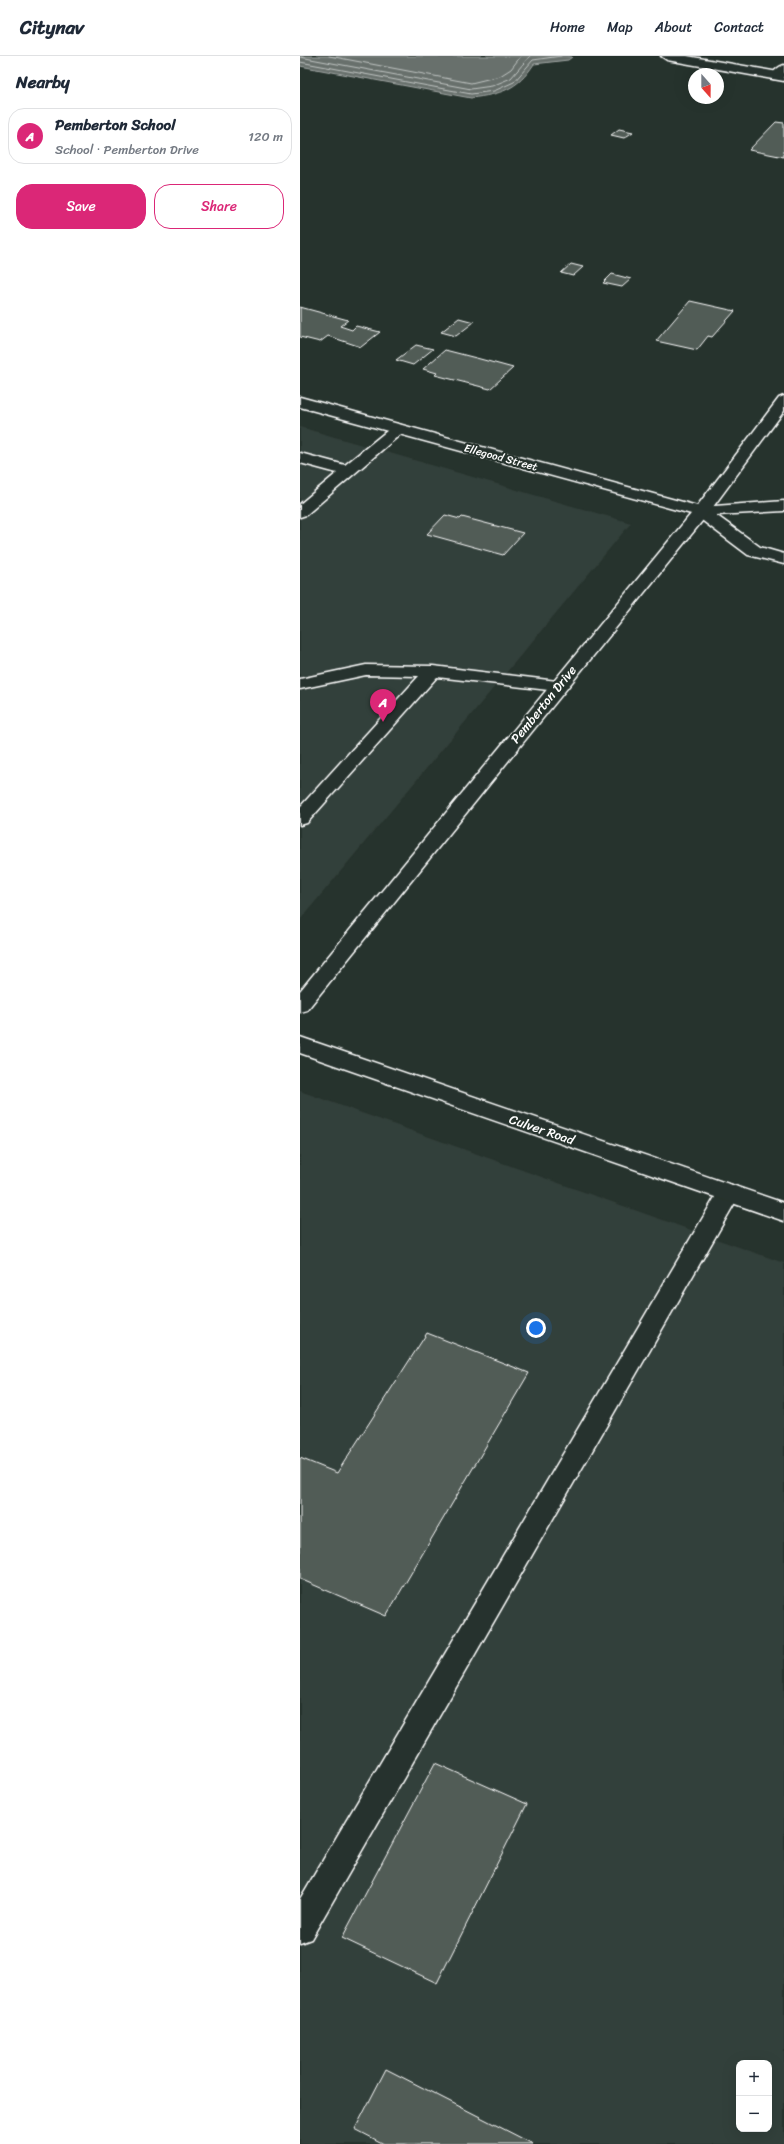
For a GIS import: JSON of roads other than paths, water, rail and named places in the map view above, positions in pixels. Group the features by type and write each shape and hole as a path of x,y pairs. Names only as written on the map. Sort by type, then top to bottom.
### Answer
{"street":[{"path":"666,56 782,74"},
{"name":"Pemberton Drive","path":"300,1005 557,686 701,512 784,401"},
{"name":"Ellegood Street","path":"300,402 701,512"},
{"path":"300,512 398,429"},
{"path":"300,458 348,471"},
{"path":"701,512 778,505 784,506"},
{"path":"701,512 754,551 784,559"},
{"path":"300,684 366,670 433,671 557,686"},
{"path":"300,818 433,671"},
{"name":"Culver Road","path":"300,1045 784,1212"},
{"path":"300,1928 729,1193"}],"water":[{"path":"300,56 572,57 568,60 534,64 528,73 515,85 491,95 471,98 300,66"}],"place":[{"name":"Pemberton School","path":"383,722"}]}
